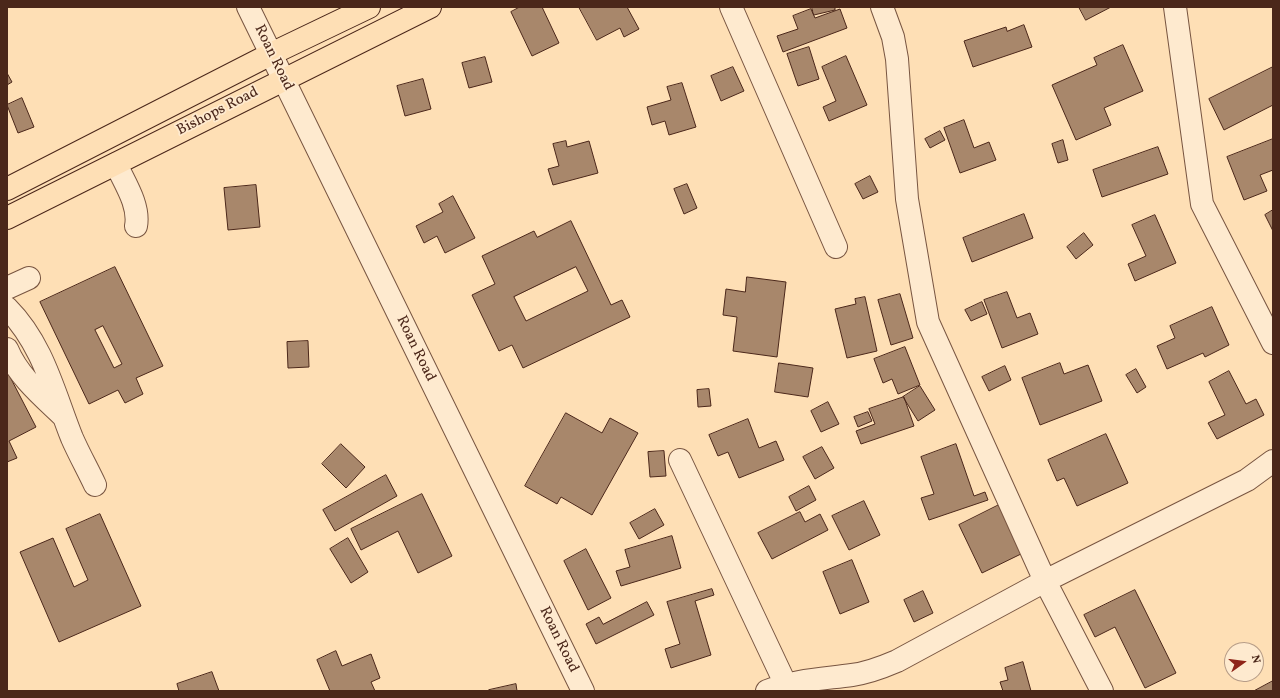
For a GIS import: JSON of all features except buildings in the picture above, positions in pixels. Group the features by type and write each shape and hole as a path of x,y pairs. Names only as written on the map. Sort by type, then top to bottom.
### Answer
{"main road":[{"name":"Bishops Road","path":"7,189 271,54 369,7"},
{"name":"Bishops Road","path":"7,218 430,7"}],"street":[{"name":"Roan Road","path":"248,7 583,691"},
{"path":"732,7 836,247"},
{"path":"882,7 893,36 897,59 906,199 926,316 1045,581 1102,691"},
{"path":"1175,7 1202,204 1273,344"},
{"path":"116,164 135,206 137,218 136,226"},
{"path":"7,288 29,278"},
{"path":"7,308 14,315 32,342 51,378 72,438 95,485"},
{"path":"7,349 11,360 35,389 66,420"},
{"path":"680,460 776,687 854,675 877,670 897,661 1045,581 1247,480 1273,461"}]}
